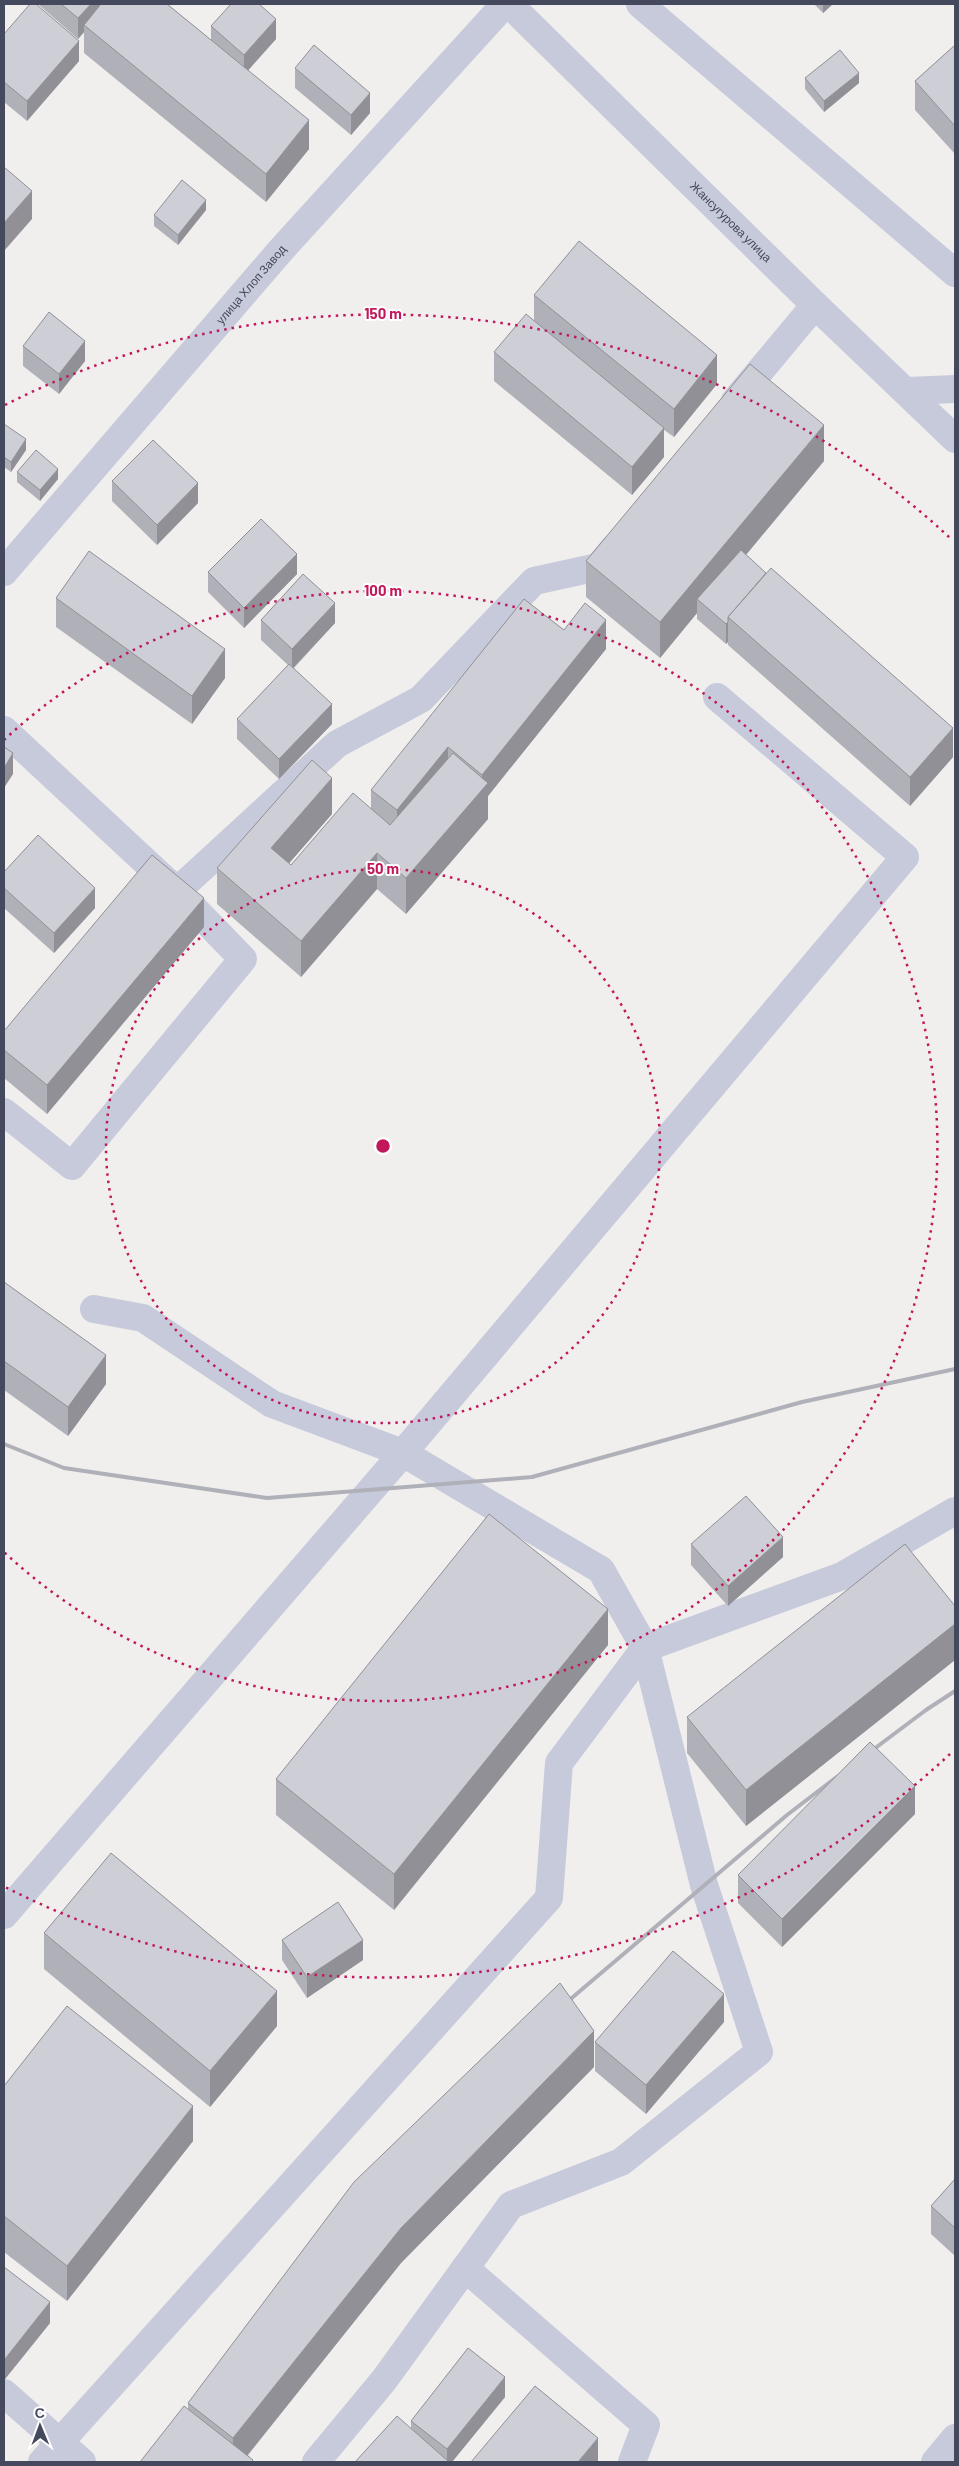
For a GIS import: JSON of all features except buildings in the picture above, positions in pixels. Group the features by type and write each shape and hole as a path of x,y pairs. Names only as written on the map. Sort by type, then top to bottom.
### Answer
{"street":[{"name":"улица Хлоп Завод","path":"4,572 282,250 505,4"},
{"name":"Жансугурова улица","path":"509,4 815,305 955,439"},
{"path":"640,4 955,273"},
{"path":"722,417 815,305"},
{"path":"906,391 955,389"},
{"path":"177,891 337,744 421,699 534,581 598,567 629,529"},
{"path":"4,1916 403,1453 905,857 717,697"},
{"path":"4,730 177,891 243,959 72,1166 4,1112"},
{"path":"94,1309 143,1318 272,1404 403,1453 601,1570 645,1648 704,1885 759,2052 621,2162 511,2205 384,2380 316,2462"},
{"path":"50,2452 549,1898 558,1763 645,1648 842,1576 955,1511"},
{"path":"465,2268 646,2425 632,2462"},
{"path":"4,2393 50,2452 82,2462"},
{"path":"935,2462 955,2438"}],"railway":[{"path":"4,1444 64,1468 267,1498 532,1477 802,1402 955,1369"},
{"path":"866,1755 926,1710 955,1691"},
{"path":"560,2008 787,1815 838,1776"}]}
